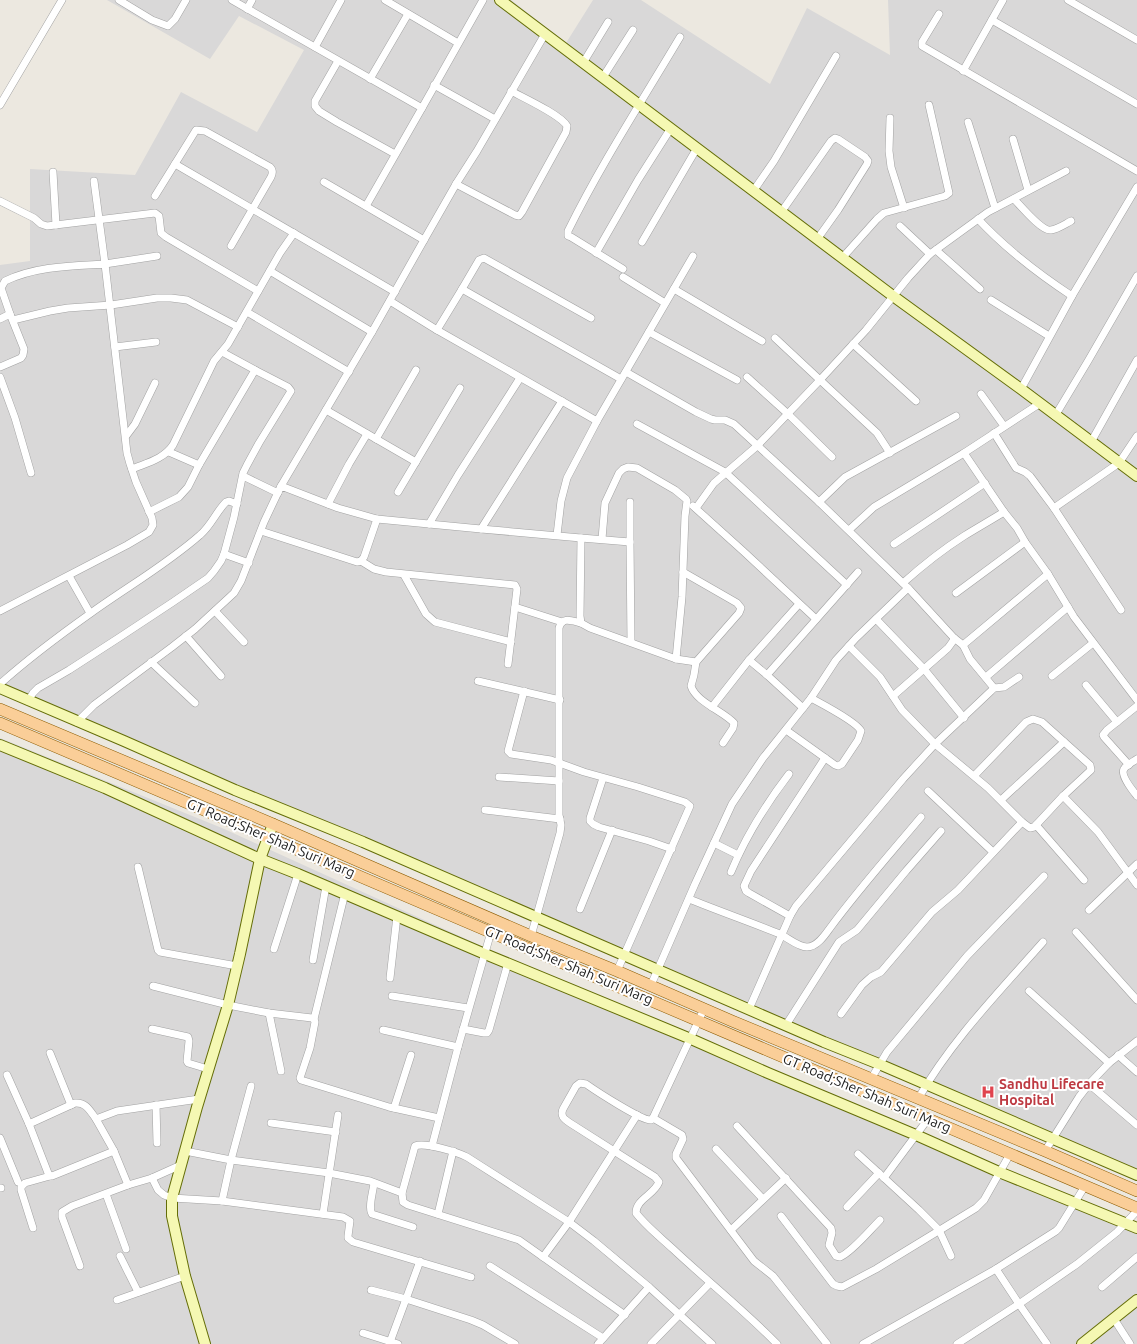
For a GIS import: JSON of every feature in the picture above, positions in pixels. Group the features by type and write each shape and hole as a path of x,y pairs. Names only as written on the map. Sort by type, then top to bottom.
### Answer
{"main road":[{"path":"500,0 818,238 893,296 1137,476"},
{"path":"0,688 236,790 363,842 1137,1175"},
{"name":"GT Road;Sher Shah Suri Marg","path":"0,709 273,824 531,936 651,985 704,1009 1045,1151 1137,1191"},
{"name":"GT Road;Sher Shah Suri Marg","path":"0,723 268,836 1085,1186 1137,1210"},
{"path":"0,745 105,788 260,859 691,1039 999,1172 1137,1228"},
{"path":"205,1344 185,1276 172,1216 172,1198 199,1099 228,1005 260,859 273,824"},
{"path":"1082,1344 1137,1300"}],"street":[{"path":"0,106 62,0"},
{"path":"118,0 152,20 168,26 175,19 186,0"},
{"path":"232,0 422,108"},
{"path":"247,9 252,0"},
{"path":"315,47 341,0"},
{"path":"384,0 458,43"},
{"path":"366,206 483,0"},
{"path":"963,71 1003,0"},
{"path":"1068,0 1137,40"},
{"path":"370,79 408,14"},
{"path":"939,14 921,45 963,71 1137,171"},
{"path":"992,20 1137,104"},
{"path":"583,63 608,22"},
{"path":"603,78 633,30"},
{"path":"78,722 94,705 186,636 237,590 281,486 349,372 456,184 545,34"},
{"path":"623,269 570,238 568,236 568,231 624,129 680,37"},
{"path":"754,190 774,161 836,56"},
{"path":"338,61 315,100 315,106 319,111 337,122 395,154"},
{"path":"434,85 495,119"},
{"path":"456,184 515,215 518,216 522,212 568,127 566,123 552,113 511,91"},
{"path":"843,257 884,213 945,196 949,193 929,105"},
{"path":"890,118 890,162 904,208"},
{"path":"968,122 995,208"},
{"path":"596,253 638,180 671,128"},
{"path":"155,196 192,134 199,129 206,131 270,166 273,173 231,246"},
{"path":"782,211 831,141 835,138 865,156 868,161 867,164 838,210 818,238"},
{"path":"1013,139 1028,190"},
{"path":"642,242 697,148"},
{"path":"175,164 395,292"},
{"path":"53,172 56,225"},
{"path":"696,508 714,482 757,446 788,414 866,330 893,296 933,252 995,208 1066,172"},
{"path":"0,611 69,576 149,532 154,525 132,469 128,453 111,305 94,181"},
{"path":"324,182 424,240"},
{"path":"1021,389 1072,296 1137,188"},
{"path":"1014,199 1029,215 1047,230 1052,230 1071,221"},
{"path":"0,201 34,218 44,226 155,213 159,216 161,233 163,235 258,291"},
{"path":"978,219 1020,260 1072,296"},
{"path":"900,226 980,289"},
{"path":"132,469 169,452 178,437 210,367 217,356 222,352 238,327 294,232"},
{"path":"0,367 20,358 24,352 24,346 2,288 5,281 25,273 46,269 105,264 157,256"},
{"path":"557,535 561,501 567,478 597,421 693,256"},
{"path":"437,330 479,260 484,258 591,318"},
{"path":"270,271 372,332"},
{"path":"1055,416 1137,276"},
{"path":"623,277 665,303"},
{"path":"462,289 621,379"},
{"path":"674,289 762,341"},
{"path":"0,318 157,298 179,298 187,300 238,327"},
{"path":"991,300 1049,336"},
{"path":"390,301 437,330 597,421"},
{"path":"247,312 349,372"},
{"path":"649,332 737,380"},
{"path":"775,338 877,434 890,453"},
{"path":"115,347 156,342"},
{"path":"853,344 916,401"},
{"path":"28,701 38,688 114,642 208,578 218,566 224,554 243,476 252,455 291,392 288,387 222,352"},
{"path":"1091,442 1137,360"},
{"path":"149,512 179,497 188,487 199,465 255,370"},
{"path":"376,439 416,370"},
{"path":"626,372 711,419 727,420 734,424 819,502 905,586 954,638 963,645 970,659 994,688"},
{"path":"0,377 15,418 31,473"},
{"path":"747,377 832,457"},
{"path":"429,524 458,475 520,378"},
{"path":"126,436 135,424 155,383"},
{"path":"398,492 460,388"},
{"path":"981,394 1004,426"},
{"path":"481,528 562,401"},
{"path":"848,530 874,507 964,453 1039,404"},
{"path":"326,410 416,462"},
{"path":"819,502 845,477 956,416"},
{"path":"637,424 725,472 847,585"},
{"path":"994,433 1016,468 1030,476 1054,508 1122,610"},
{"path":"328,504 367,434"},
{"path":"1054,508 1119,463 1137,436"},
{"path":"169,452 199,465"},
{"path":"964,453 1004,512 1017,528 1093,643 1137,700"},
{"path":"602,539 605,503 619,473 628,467 637,468 684,497 816,619"},
{"path":"243,476 278,493"},
{"path":"894,544 984,483"},
{"path":"281,486 328,504 377,520 630,542"},
{"path":"676,659 682,597 685,516 687,501"},
{"path":"0,684 37,653 90,613 134,584 189,544 206,530 226,502 237,504"},
{"path":"630,502 631,642"},
{"path":"651,985 732,804 764,758 811,698 836,660 876,619 916,571 964,536 1004,512"},
{"path":"360,561 364,556 377,520"},
{"path":"261,531 354,562 360,561 380,571 404,575 512,584 516,586 517,589 508,664"},
{"path":"581,538 581,622"},
{"path":"956,593 1025,542"},
{"path":"224,554 249,563"},
{"path":"683,572 736,603 741,609 696,662 691,686 703,700 734,723 733,728 723,743"},
{"path":"767,675 858,572"},
{"path":"963,645 1048,574"},
{"path":"404,575 426,614 435,622 511,642"},
{"path":"69,576 90,613"},
{"path":"712,707 749,660 799,604"},
{"path":"515,607 562,622 566,620 581,622 590,628 676,659 696,662"},
{"path":"986,678 1068,607"},
{"path":"215,611 244,642"},
{"path":"876,619 924,669 964,718"},
{"path":"531,936 561,825 559,816 559,632 560,624 562,622"},
{"path":"186,636 221,676"},
{"path":"893,696 948,648 954,638"},
{"path":"1052,676 1093,643"},
{"path":"849,646 880,677 907,716 935,744 974,776 1030,828 1034,827 1092,768 1042,722 1033,719 1022,725 974,776"},
{"path":"749,660 803,708"},
{"path":"151,662 195,703"},
{"path":"749,1009 790,916 817,880 920,759 964,718 989,692 994,688 1004,687 1019,677"},
{"path":"478,680 560,700"},
{"path":"1086,685 1117,722"},
{"path":"524,691 508,751 509,753 513,755 551,760 603,778 638,786 690,805 672,849 617,971"},
{"path":"786,730 835,765 840,765 858,740 861,731 860,728 811,698"},
{"path":"1128,765 1104,737 1104,732 1137,706"},
{"path":"1000,800 1064,742"},
{"path":"790,916 749,893 746,891 744,886 751,871 825,758"},
{"path":"1137,759 1123,770 1123,775 1137,796"},
{"path":"730,872 760,817 789,774"},
{"path":"498,777 559,781"},
{"path":"603,778 590,821 599,827 649,840 672,849"},
{"path":"928,791 993,852"},
{"path":"1063,796 1098,832 1137,885"},
{"path":"485,810 560,819"},
{"path":"689,899 782,935 805,947 809,947 814,945 921,817"},
{"path":"841,1014 862,985 871,977 881,972 932,912 958,890 1022,822"},
{"path":"1036,825 1084,880"},
{"path":"580,909 612,830"},
{"path":"786,1025 839,942 857,930 940,831"},
{"path":"714,843 738,855"},
{"path":"1089,910 1137,864"},
{"path":"138,867 158,950 160,952 237,966"},
{"path":"274,949 298,874"},
{"path":"871,1079 887,1052 967,956 1044,876"},
{"path":"313,960 326,886"},
{"path":"344,894 314,1019 315,1022 310,1048 300,1079 302,1081 394,1108 439,1118"},
{"path":"390,978 397,916"},
{"path":"432,1146 468,1008 491,932"},
{"path":"1076,932 1137,1000"},
{"path":"918,1099 937,1068 976,1017 1043,942"},
{"path":"463,1029 487,1033 508,963"},
{"path":"153,986 228,1005 269,1013 314,1019"},
{"path":"1029,991 1109,1063"},
{"path":"392,996 468,1008"},
{"path":"704,1009 651,1120 637,1115 586,1084 580,1083 576,1086 563,1109 562,1116 570,1123 614,1150 658,1180 658,1186 639,1203 636,1208 636,1213 710,1283 756,1322 777,1344"},
{"path":"269,1013 281,1071"},
{"path":"152,1030 188,1037 188,1063 208,1069"},
{"path":"383,1030 458,1047"},
{"path":"1045,1151 1089,1084 1109,1063 1137,1040"},
{"path":"50,1053 71,1105"},
{"path":"394,1108 411,1055"},
{"path":"1118,1055 1137,1072"},
{"path":"7,1075 50,1176"},
{"path":"1089,1084 1137,1125"},
{"path":"222,1201 231,1160 251,1086"},
{"path":"96,1119 117,1111 199,1099"},
{"path":"29,1124 71,1105 81,1103 84,1104 96,1119 114,1151 128,1186"},
{"path":"156,1105 157,1143"},
{"path":"323,1214 338,1115"},
{"path":"543,1257 569,1222 637,1115"},
{"path":"653,1118 682,1135 683,1139 676,1154 676,1158 754,1261 773,1276 827,1344"},
{"path":"847,1207 882,1176 928,1119"},
{"path":"271,1123 336,1132"},
{"path":"737,1126 831,1228 832,1233 829,1245 838,1257 843,1256 857,1244 880,1220"},
{"path":"1,1141 18,1182"},
{"path":"625,1315 514,1237 406,1203 402,1198 402,1193 415,1146 432,1146 453,1151 467,1157 569,1222 602,1247 709,1343"},
{"path":"716,1148 763,1199"},
{"path":"33,1228 21,1190 21,1187 25,1183 52,1176 114,1151"},
{"path":"185,1151 231,1160 329,1173 374,1183 402,1193"},
{"path":"438,1214 453,1151"},
{"path":"858,1154 939,1230 951,1256"},
{"path":"781,1216 833,1284 840,1287 844,1286 876,1269 981,1204 1010,1154"},
{"path":"80,1266 62,1217 62,1212 72,1206 152,1178 181,1165"},
{"path":"152,1178 158,1190 164,1195 172,1198 222,1201 343,1217 348,1219 350,1222 348,1238 353,1242 471,1277"},
{"path":"731,1230 786,1178"},
{"path":"374,1183 370,1208 372,1214 413,1227"},
{"path":"863,1344 996,1269 1056,1231 1085,1186"},
{"path":"106,1194 126,1248"},
{"path":"957,1344 1077,1264 1126,1223 1137,1210"},
{"path":"120,1256 138,1292"},
{"path":"1102,1287 1137,1257"},
{"path":"390,1342 420,1261"},
{"path":"490,1266 600,1341 649,1288"},
{"path":"996,1269 1047,1344"},
{"path":"117,1300 185,1276"},
{"path":"651,1344 710,1283"},
{"path":"371,1290 406,1298 471,1320 516,1344"},
{"path":"1114,1319 1130,1344"},
{"path":"363,1333 398,1344"}],"shaded area":[{"path":"107,0 511,0 566,43 593,0 641,0 770,84 807,8 890,55 888,0 1137,0 1137,1170 0,684 0,265 30,261 30,169 135,175 181,92 257,132 304,50 239,16 210,59"},
{"path":"0,738 222,828 774,1079 1137,1225 1137,1344 0,1344"}],"place":[{"name":"Sandhu Lifecare Hospital","path":"988,1092"}]}
